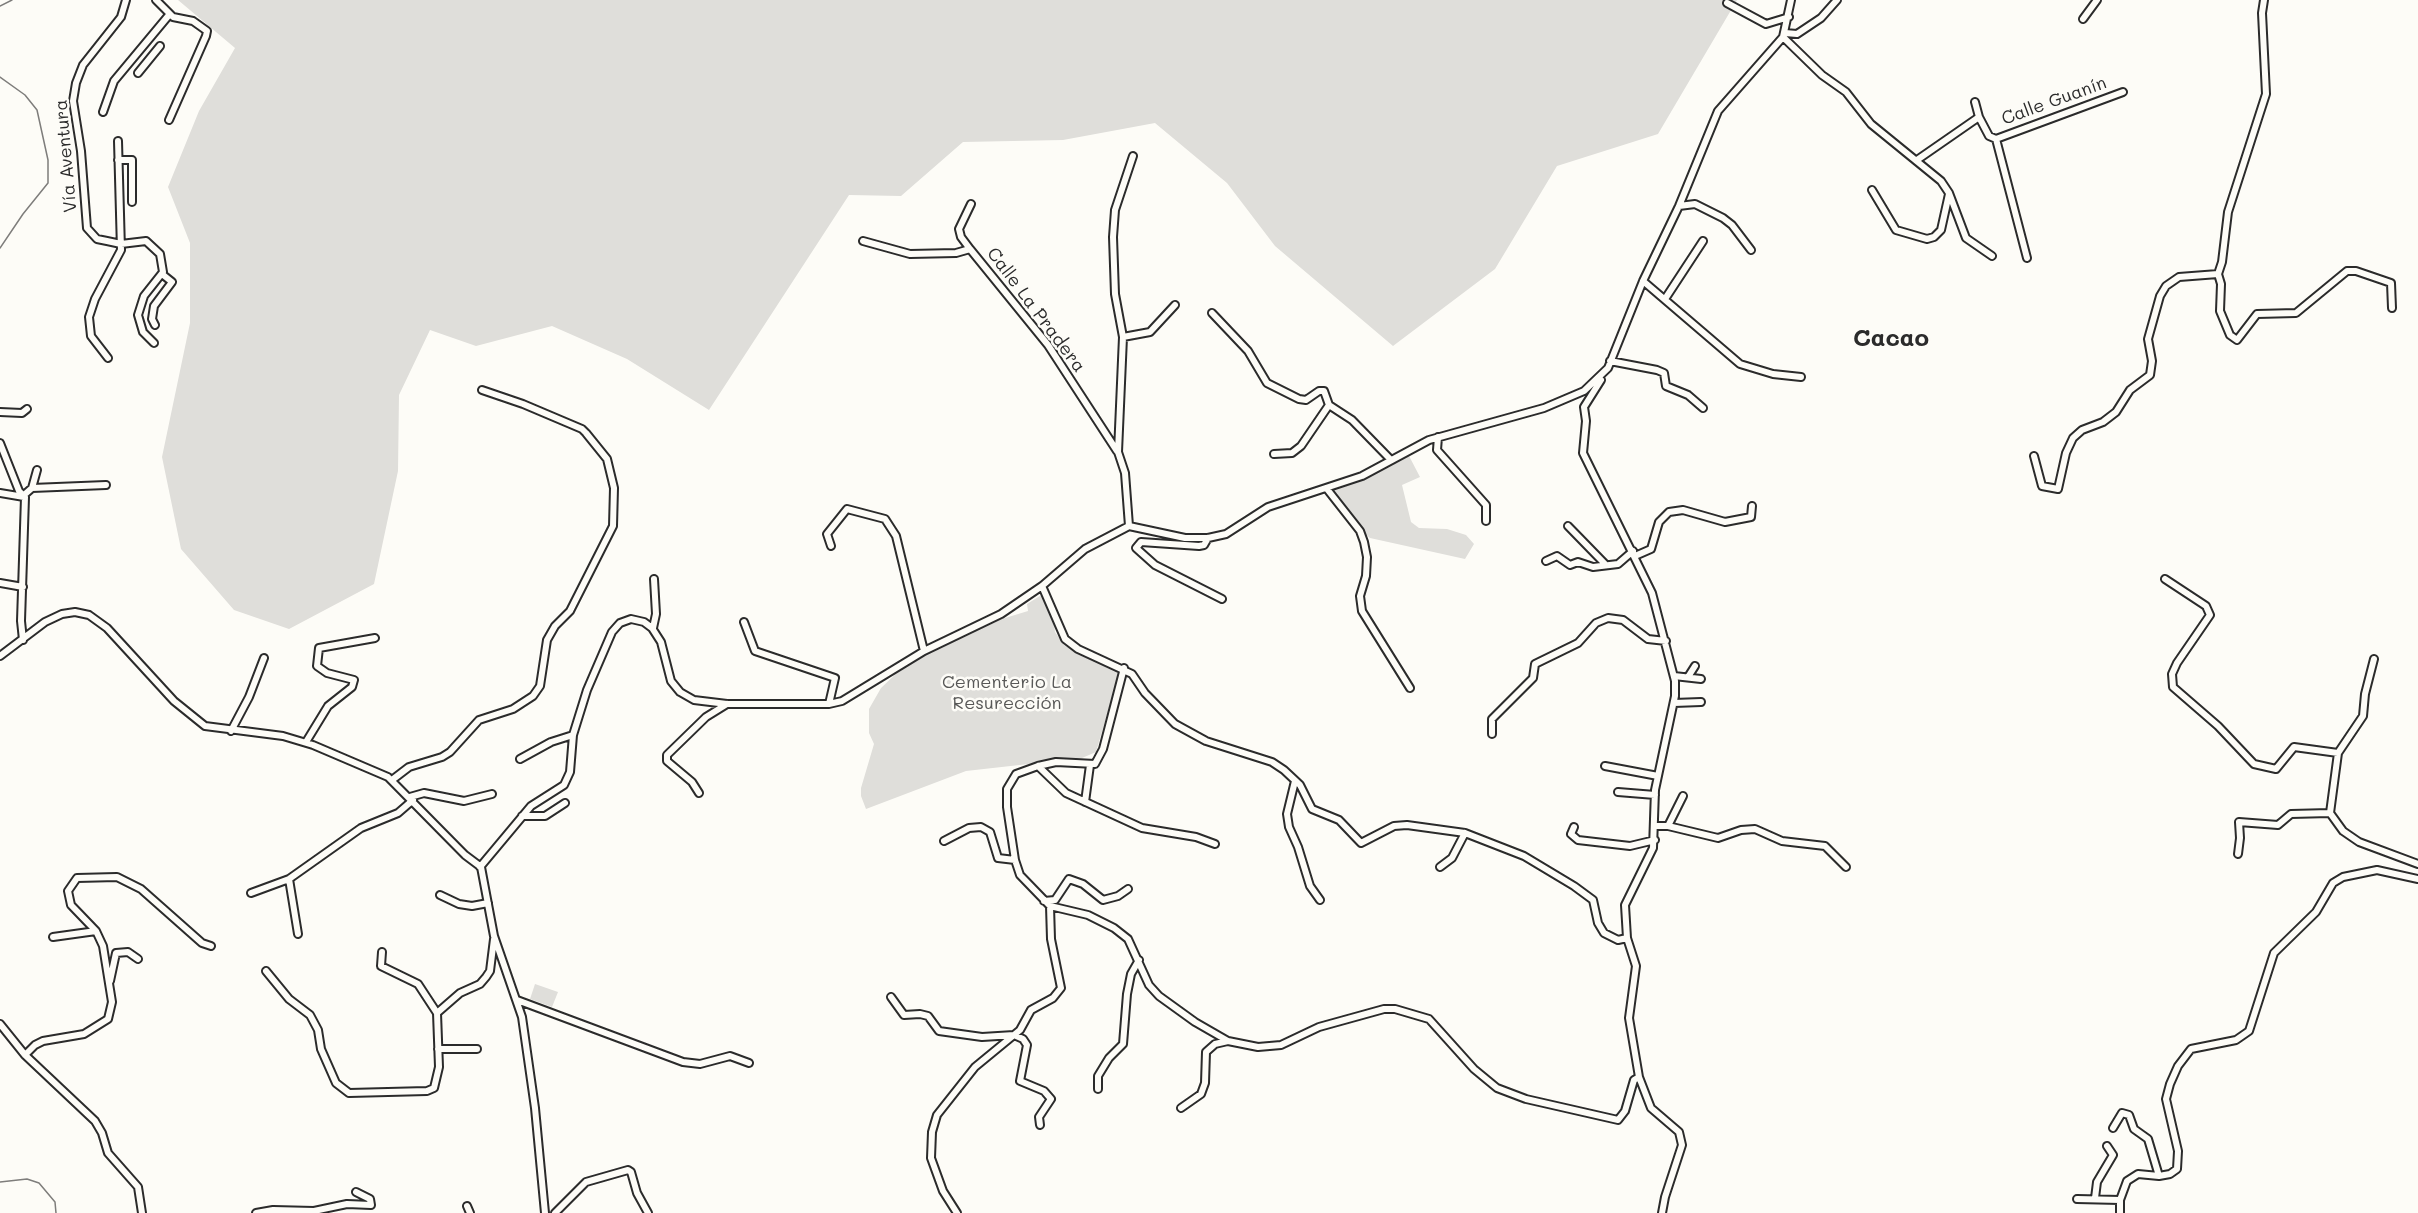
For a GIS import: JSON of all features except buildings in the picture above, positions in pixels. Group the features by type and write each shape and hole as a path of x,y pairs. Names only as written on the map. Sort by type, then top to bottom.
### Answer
{"street":[{"name":"Vía Aventura","path":"121,244 97,239 87,228 81,151 73,101 76,83 83,65 121,17 126,0"},
{"path":"156,0 169,15 201,25 207,31 169,120"},
{"path":"1662,1213 1682,1145 1679,1132 1651,1108 1639,1077 1629,1018 1636,966 1627,938 1625,905 1655,840 1655,795 1674,703 1674,676 1652,593 1583,453 1586,421 1584,407 1608,367 1718,111 1784,35 1791,0"},
{"path":"1784,35 1797,34 1821,18 1837,0"},
{"path":"2083,19 2097,0"},
{"path":"2264,0 2262,14 2266,94 2228,212 2222,262 2218,274 2221,284 2220,311 2230,335 2237,340 2257,314 2296,313 2347,271 2356,271 2391,283 2392,308"},
{"path":"1727,3 1766,24 1789,17"},
{"path":"103,112 114,81 169,15"},
{"path":"1784,35 1822,75 1846,92 1871,124 1904,154 1917,160 1941,181 1949,193 1966,238 1992,256"},
{"path":"138,73 160,46"},
{"path":"139,50 150,59"},
{"name":"Calle Guanín","path":"1996,139 2123,92"},
{"path":"1974,102 1989,136 1996,139 2027,258"},
{"path":"1917,160 1979,117"},
{"path":"108,358 91,336 89,317 95,299 118,259 121,244 118,141"},
{"path":"1129,526 1125,473 1118,452 1123,337 1114,294 1115,210 1133,156"},
{"path":"118,160 132,160 132,202"},
{"path":"1872,190 1896,230 1927,239 1934,237 1941,230 1949,193"},
{"path":"970,204 959,229 961,237 970,249"},
{"path":"1679,206 1695,204 1723,218 1732,225 1751,250"},
{"path":"121,244 146,241 156,247 163,263 162,274 144,296 138,315 143,332 154,343"},
{"name":"Calle La Pradera","path":"863,241 910,254 956,253 970,249 1048,345 1118,452"},
{"path":"1665,299 1702,241"},
{"path":"155,325 152,319 154,306 172,282 162,274"},
{"path":"2034,456 2042,486 2058,489 2062,481 2066,453 2073,438 2082,430 2103,422 2116,412 2130,390 2150,375 2152,361 2148,339 2160,296 2166,286 2179,277 2218,274"},
{"path":"1643,281 1740,364 1773,374 1802,377"},
{"path":"1123,337 1150,332 1175,305"},
{"path":"1212,313 1248,351 1267,383 1299,399 1306,400 1319,391 1324,391 1329,405 1352,420 1391,460"},
{"path":"480,867 531,806 564,785 570,772 573,735 586,690 612,632 620,623 632,619 644,622 653,628 661,642 671,681 680,692 694,700 727,704 829,704 857,694 924,651 1000,614 1042,586 1085,549 1129,526 1185,538 1208,538 1226,534 1268,507 1362,476 1438,437 1573,397 1584,391 1608,367 1658,370 1664,373 1666,386 1688,395 1702,408"},
{"path":"392,780 409,767 450,752 479,720 513,709 533,696 540,686 547,640 555,626 570,611 613,526 614,488 607,459 586,433 523,404 482,390"},
{"path":"1274,454 1292,453 1301,446 1329,405"},
{"path":"0,412 22,413 27,409"},
{"path":"1438,437 1437,450 1486,505 1486,521"},
{"path":"0,443 19,491 25,496"},
{"path":"23,640 21,621 25,496 32,488 37,470"},
{"path":"32,488 106,485"},
{"path":"1327,489 1360,531 1364,542 1367,557 1366,576 1360,596 1362,611 1410,688"},
{"path":"0,493 25,496"},
{"path":"1546,561 1557,556 1570,564 1578,562 1593,567 1618,564 1634,554 1651,549 1659,522 1669,512 1683,510 1725,522 1752,517 1752,506"},
{"path":"831,546 827,534 847,509 885,519 896,536 924,651"},
{"path":"1568,526 1606,565"},
{"path":"1208,538 1204,545 1199,546 1141,542 1136,548 1155,565 1222,599"},
{"path":"653,628 656,606 654,579"},
{"path":"2165,579 2206,606 2210,615 2177,663 2172,674 2173,687 2218,726 2254,764 2276,769 2294,747 2338,753"},
{"path":"0,583 23,587"},
{"path":"1042,586 1065,639 1078,649 1124,668 1132,674 1145,693 1176,724 1206,741 1272,762 1295,781 1312,809 1339,820 1361,843 1394,826 1407,825 1465,833 1524,856 1574,886 1593,900 1598,923 1604,933 1618,940 1627,938"},
{"path":"0,656 45,622 62,614 75,612 89,615 107,628 174,701 206,726 283,736 306,742 392,780 465,855 480,867 494,936 517,1000 535,1108 545,1213"},
{"path":"1492,734 1492,719 1533,678 1535,664 1578,643 1596,623 1608,618 1623,620 1647,639 1666,641"},
{"path":"744,622 755,651 835,678 829,704"},
{"path":"306,742 328,706 352,687 354,680 327,673 317,666 319,648 375,638"},
{"path":"231,731 249,697 264,657"},
{"path":"2374,659 2365,694 2363,716 2338,753 2330,813 2343,831 2359,842 2418,864"},
{"path":"1688,677 1695,666"},
{"path":"1124,668 1103,749 1095,764 1056,762 1016,774 1008,789 1007,807 1015,860 1020,875 1050,906 1088,915 1114,928 1128,939 1149,985 1159,996 1195,1022 1228,1041 1258,1047 1281,1045 1319,1028 1384,1009 1395,1009 1429,1020 1474,1069 1497,1088 1526,1099 1618,1120 1625,1111 1634,1080 1639,1077"},
{"path":"1674,676 1701,679"},
{"path":"1674,703 1701,702"},
{"path":"699,793 692,782 667,761 667,755 706,717 727,704"},
{"path":"520,759 551,742 573,735"},
{"path":"1085,802 1090,765"},
{"path":"1038,766 1066,793 1142,828 1196,837 1215,844"},
{"path":"1605,766 1658,776"},
{"path":"1295,781 1287,814 1289,826 1310,886 1320,900"},
{"path":"1618,792 1655,795"},
{"path":"251,893 289,879 360,828 398,813 412,799 424,793 464,801 492,794"},
{"path":"1668,826 1683,796"},
{"path":"522,816 545,816 565,802"},
{"path":"2238,854 2239,822 2278,825 2291,814 2330,813"},
{"path":"944,841 969,828 981,826 990,832 998,858 1015,860"},
{"path":"1655,826 1668,826 1718,838 1741,830 1755,829 1782,841 1825,846 1846,867"},
{"path":"1574,827 1571,834 1578,840 1630,846 1655,840"},
{"path":"1440,867 1452,858 1465,833"},
{"path":"2120,1213 2120,1200 2127,1181 2138,1174 2159,1176 2170,1174 2177,1169 2179,1161 2166,1100 2178,1066 2191,1050 2236,1040 2249,1031 2274,953 2316,912 2333,883 2343,877 2377,870 2418,879"},
{"path":"25,1055 43,1041 84,1034 99,1027 108,1019 112,1002 103,946 96,932 71,905 68,891 77,878 117,877 141,888 202,943 211,946"},
{"path":"289,879 298,934"},
{"path":"1043,900 1055,900 1069,879 1083,884 1102,900 1118,896 1128,889"},
{"path":"440,895 465,905 488,903"},
{"path":"957,1213 943,1191 931,1158 932,1132 937,1115 975,1067 1020,1030 1031,1010 1053,998 1061,988 1051,939 1050,906"},
{"path":"52,937 96,932"},
{"path":"437,1013 460,993 480,984 490,971 494,936"},
{"path":"110,982 116,953 128,952 138,959"},
{"path":"266,971 290,999 310,1015 318,1030 321,1049 336,1083 349,1093 391,1094 427,1091 434,1088 439,1067 437,1013 418,984 381,966 382,952"},
{"path":"1098,1089 1098,1076 1109,1058 1123,1044 1126,994 1131,974 1139,960"},
{"path":"891,997 904,1015 928,1016 939,1031 982,1037 1014,1035 1023,1039 1027,1045 1020,1081 1044,1091 1050,1099 1039,1117 1040,1125"},
{"path":"517,1000 683,1062 700,1064 730,1056 749,1063"},
{"path":"0,1024 25,1055 95,1121 102,1133 108,1153 138,1187 142,1213"},
{"path":"1181,1108 1193,1101 1202,1090 1205,1083 1206,1052 1215,1044 1228,1041"},
{"path":"438,1049 477,1049"},
{"path":"2113,1128 2122,1113 2129,1115 2134,1129 2148,1139 2159,1176"},
{"path":"2096,1198 2097,1182 2113,1155 2107,1146"},
{"path":"555,1213 586,1182 627,1170 632,1172 637,1193 648,1213"},
{"path":"256,1213 273,1210 314,1211 347,1204 372,1205 370,1199 356,1192"},
{"path":"2077,1199 2120,1200"}],"green space":[{"path":"178,0 1737,0 1658,134 1557,166 1495,269 1393,346 1275,246 1227,183 1155,123 1063,140 963,142 901,196 849,195 709,410 627,359 552,326 476,346 430,330 399,395 398,471 374,584 289,629 234,610 181,549 162,457 190,323 190,243 168,187 199,111 235,48"},
{"path":"1408,454 1420,477 1402,485 1411,522 1419,528 1447,529 1466,535 1474,544 1465,559 1370,538 1344,517 1325,491 1359,481"},
{"name":"Cementerio La Resurección","path":"1043,594 1053,614 1055,632 1064,645 1079,654 1120,670 1096,752 1082,758 966,771 866,809 861,796 861,788 874,744 869,733 869,709 881,688 902,668 979,626 1028,611 1027,604"},
{"path":"535,984 558,992 552,1007 530,999"}],"waterway":[{"path":"0,6 12,0"},
{"path":"0,77 25,95 37,110 48,160 48,183 0,248"},
{"path":"0,1182 27,1179 39,1183 55,1202 56,1213"}],"district":[{"name":"Cacao","path":"1891,339"}]}
